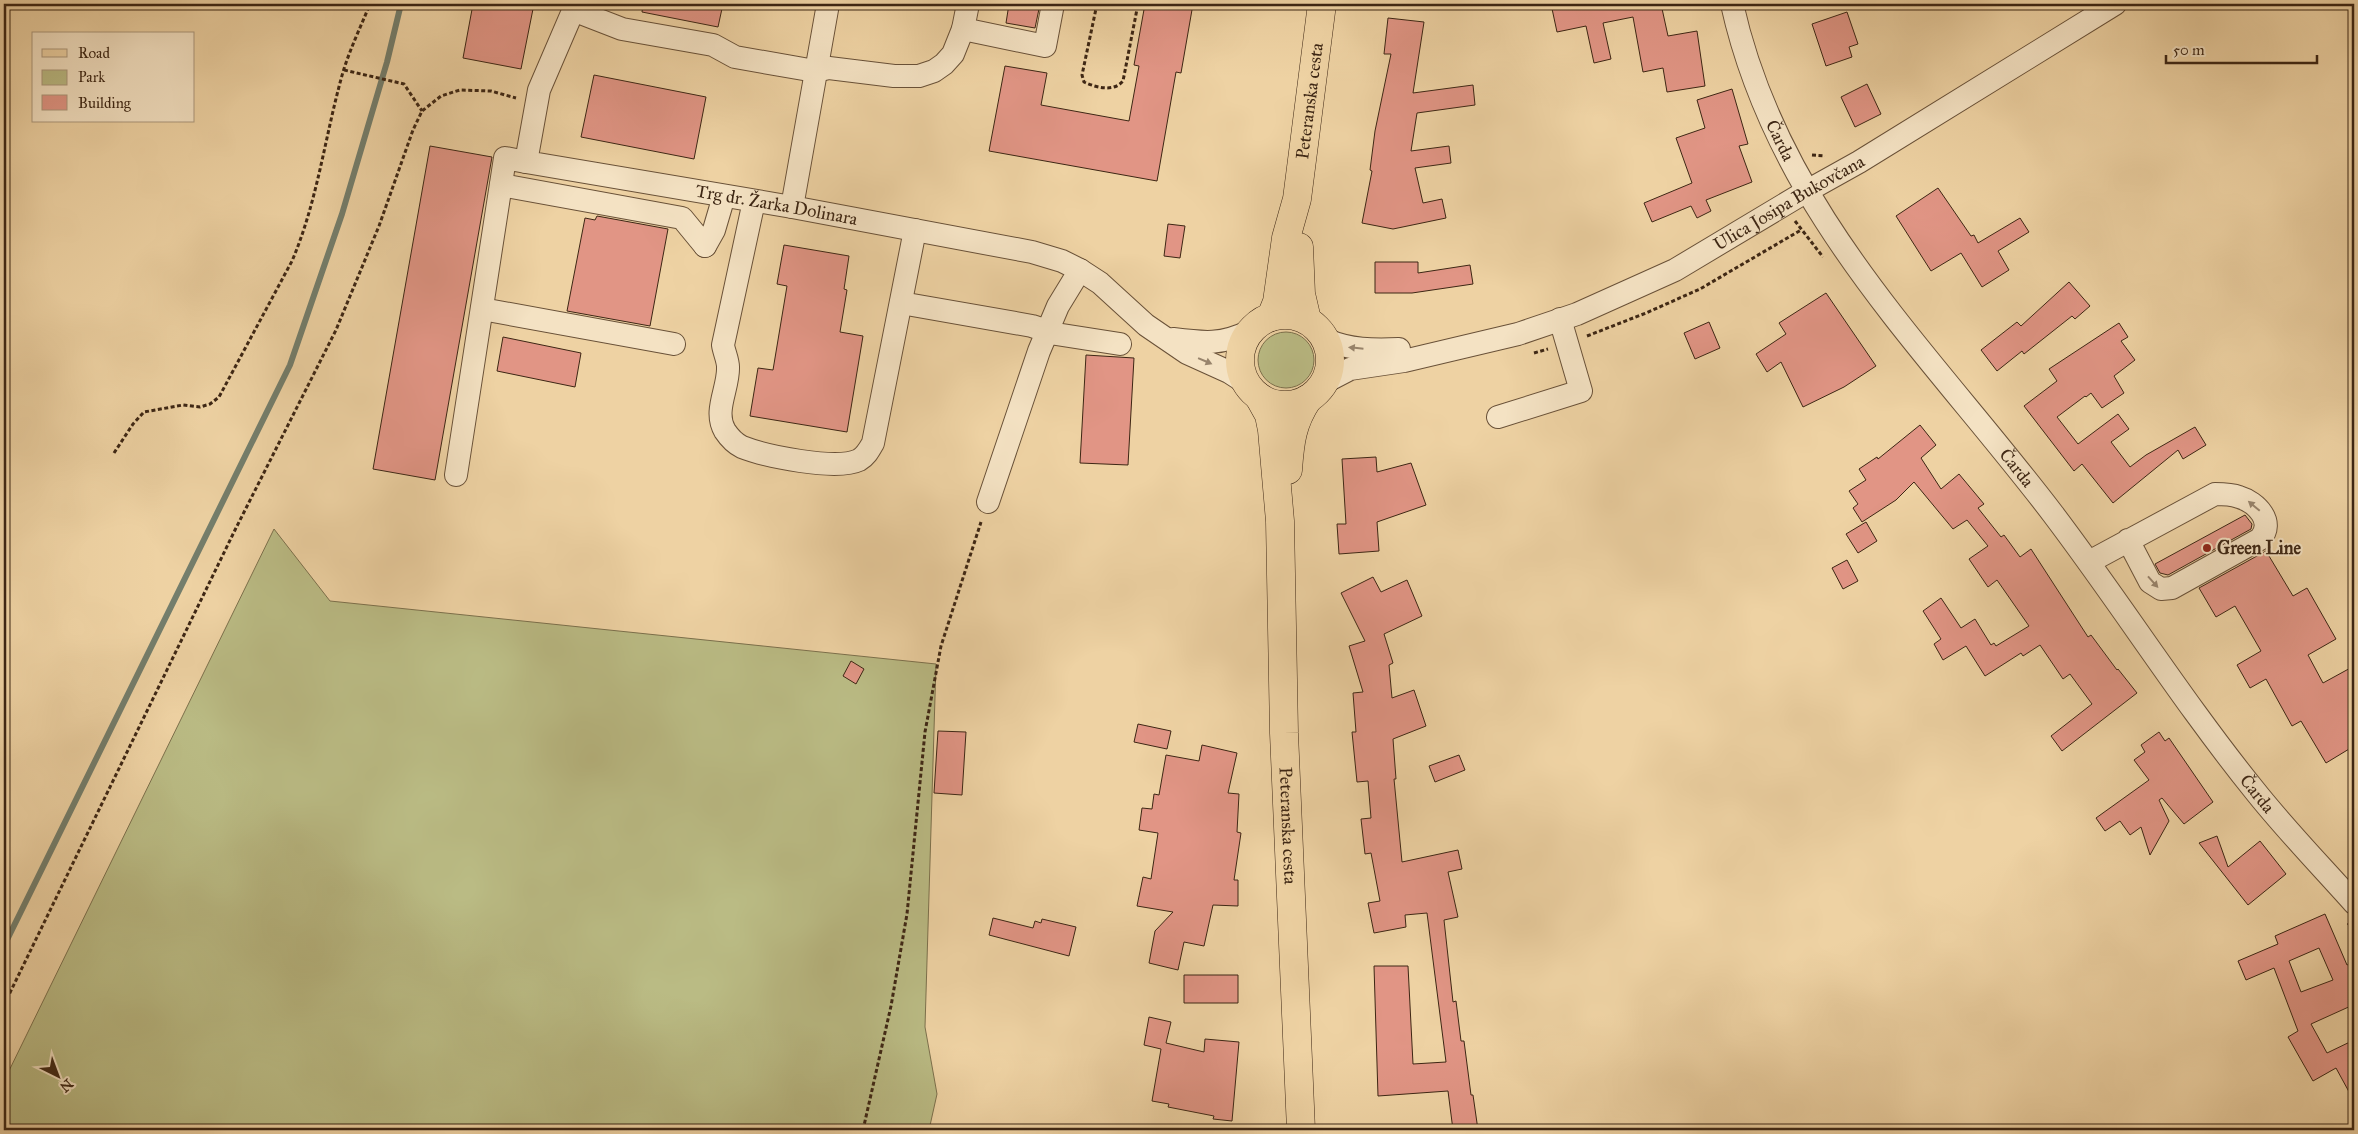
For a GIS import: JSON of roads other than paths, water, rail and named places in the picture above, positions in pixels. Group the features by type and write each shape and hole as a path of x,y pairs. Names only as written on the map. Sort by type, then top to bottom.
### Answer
{"main road":[{"name":"Peteranska cesta","path":"1261,324 1277,302 1286,238 1296,199 1322,4"},
{"name":"Peteranska cesta","path":"1296,199 1299,276 1303,308 1307,320"},
{"path":"1294,315 1307,320 1318,328 1326,340 1331,354 1330,368 1317,391 1296,404 1271,403 1253,390 1241,370 1240,356 1243,343 1261,324 1294,315"},
{"name":"Peteranska cesta","path":"1253,390 1269,415 1280,521 1284,734 1301,1130"},
{"name":"Peteranska cesta","path":"1280,521 1287,488 1290,442 1298,415 1317,391"}],"street":[{"path":"792,207 828,4"},
{"path":"526,162 539,90 574,6 622,29 713,45 735,57 815,71 828,68 894,76 919,76 934,71 953,54 963,29 968,4"},
{"path":"963,29 1045,46 1053,4"},
{"name":"Čarda","path":"1732,4 1751,74 1780,143 1829,229 1930,364 2039,496 2255,791 2354,903"},
{"name":"Ulica Josipa Bukovčana","path":"1317,391 1350,370 1404,361 1518,334 1560,320 1624,294 1675,270 1807,191 1860,162 2115,4"},
{"name":"Trg dr. Žarka Dolinara","path":"501,185 506,158 724,196 752,211 792,207 1032,252 1062,261 1080,270 1100,283 1131,314 1165,338 1187,353 1229,372 1253,390"},
{"path":"456,475 501,185 682,218 705,246"},
{"path":"705,246 714,230 724,196"},
{"path":"705,246 723,239 752,211"},
{"path":"752,211 723,345 728,368 721,404 722,425 741,446 779,457 834,464 857,461 863,457 873,443 915,230"},
{"path":"988,502 1047,332 1058,306 1080,270"},
{"path":"901,303 1032,326 1047,332 1120,344"},
{"path":"482,309 674,344"},
{"path":"1498,416 1581,391 1560,320"},
{"name":"Trg dr. Žarka Dolinara","path":"1165,338 1205,343 1224,342 1261,324"},
{"name":"Ulica Josipa Bukovčana","path":"1326,340 1343,347 1361,349 1406,348 1440,351"},
{"path":"2089,562 2128,540 2214,494 2239,497 2254,506 2266,519 2264,534 2172,588 2161,589 2150,582 2128,540"}],"waterway":[{"path":"4,946 290,365 342,214 387,62 401,4"}],"place":[{"name":"Green Line","path":"2207,548"}]}
